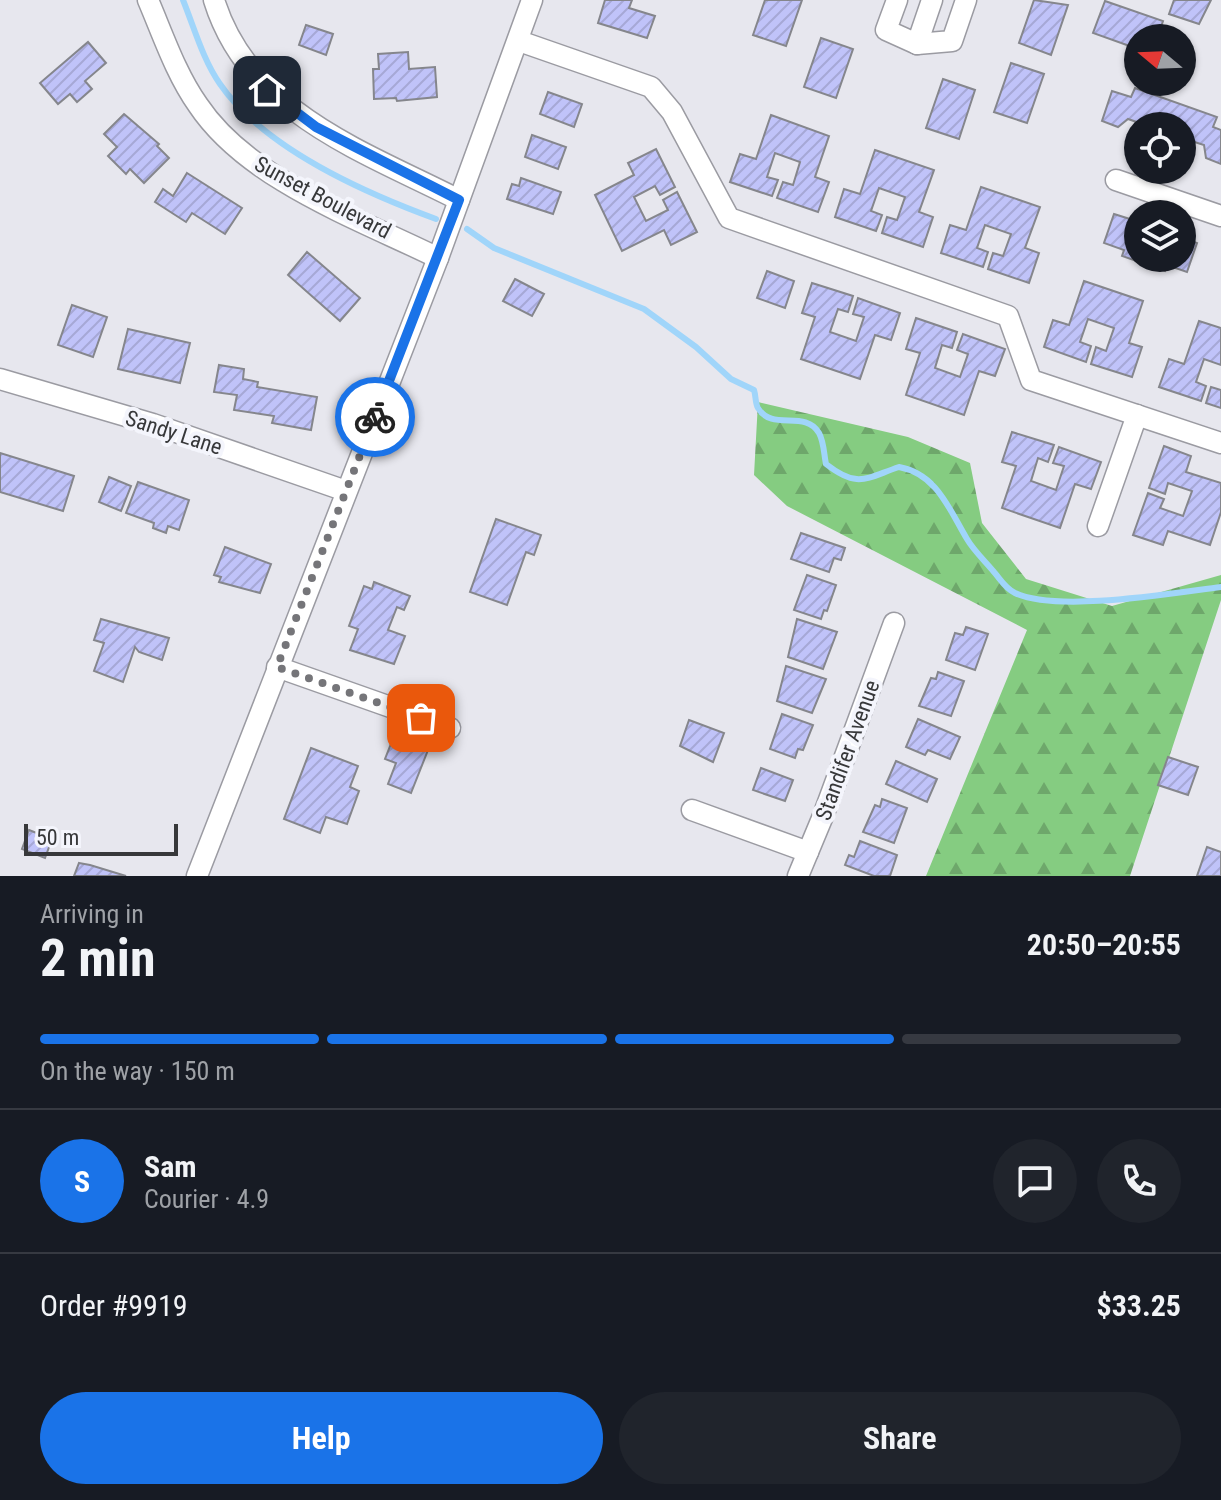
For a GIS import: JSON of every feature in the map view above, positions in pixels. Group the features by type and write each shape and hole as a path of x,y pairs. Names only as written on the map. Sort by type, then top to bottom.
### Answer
{"street":[{"name":"Sunset Boulevard","path":"148,0 196,103 226,139 275,175 438,258"},
{"path":"214,0 250,69 286,106 316,127 459,200"},
{"path":"197,876 438,258 532,0"},
{"path":"897,0 886,30 917,44 952,41 966,0"},
{"path":"917,44 932,0"},
{"path":"519,41 651,87 672,112 729,218 1008,316 1031,380 1221,443"},
{"path":"1116,180 1221,216"},
{"name":"Sandy Lane","path":"0,379 153,424 346,491"},
{"path":"1098,526 1137,415"},
{"name":"Standifer Avenue","path":"798,876 894,623"},
{"path":"277,667 450,728"},
{"path":"692,810 808,852"}],"green space":[{"path":"758,402 908,437 970,463 982,523 1026,579 1112,606 1221,575 1221,600 1130,876 926,876 1027,630 787,506 754,475"}],"building":[{"path":"605,0 632,0 629,8 655,16 647,38 598,23"},
{"path":"765,0 802,0 786,46 753,35"},
{"path":"1034,0 1068,5 1051,55 1019,43"},
{"path":"1174,0 1211,0 1199,24 1169,14"},
{"path":"1105,1 1163,21 1162,24 1124,24 1124,44 1093,33"},
{"path":"306,25 333,34 326,55 299,45"},
{"path":"821,38 853,49 836,98 804,87"},
{"path":"88,42 106,63 85,81 92,89 77,102 70,94 58,104 40,83"},
{"path":"408,52 409,69 435,67 437,97 397,101 396,98 374,99 373,69 379,69 378,54"},
{"path":"1011,63 1044,74 1027,123 994,112"},
{"path":"943,79 975,90 959,139 926,128"},
{"path":"1112,91 1131,97 1158,96 1217,117 1213,127 1221,130 1221,164 1206,158 1204,145 1196,142 1196,112 1124,112 1124,122 1118,127 1102,121"},
{"path":"548,92 582,104 574,127 540,114"},
{"path":"124,114 159,144 157,146 169,158 144,183 130,169 126,174 108,156 117,147 104,134"},
{"path":"771,115 829,136 815,177 829,182 818,212 777,198 783,182 793,185 800,162 775,153 767,177 778,180 772,196 730,182 740,154 756,159"},
{"path":"532,135 566,147 558,169 525,157"},
{"path":"656,149 675,187 660,195 655,186 634,197 646,221 668,210 663,200 677,192 697,232 671,245 664,230 622,251 595,195 634,175 628,163"},
{"path":"875,150 934,170 919,212 933,217 923,247 882,233 887,217 897,220 905,197 879,188 871,211 882,215 876,231 835,217 844,189 860,194"},
{"path":"187,173 242,208 225,234 192,213 186,222 155,202 163,189 173,196"},
{"path":"521,178 561,192 553,214 507,199 512,184 519,186"},
{"path":"981,187 1040,207 1025,248 1039,253 1029,283 988,269 993,253 1003,256 1011,234 985,225 977,248 988,252 983,267 941,253 950,225 966,230"},
{"path":"1114,214 1124,217 1124,250 1104,243"},
{"path":"307,252 360,298 340,321 288,275"},
{"path":"767,271 794,281 785,308 757,298"},
{"path":"515,279 544,294 532,316 503,301"},
{"path":"1084,281 1143,301 1129,343 1142,347 1132,377 1091,364 1096,347 1106,351 1114,328 1088,319 1080,342 1091,346 1086,362 1044,347 1053,320 1069,325"},
{"path":"812,283 853,296 848,312 838,309 830,332 856,341 864,317 853,314 858,298 900,313 891,340 875,335 860,379 801,359 815,317 802,313"},
{"path":"72,305 107,317 93,357 58,345"},
{"path":"916,318 957,332 952,348 942,345 935,368 960,377 968,354 957,350 963,334 1005,349 995,376 979,371 964,415 906,395 920,353 906,349"},
{"path":"1199,321 1221,328 1221,365 1204,359 1196,382 1206,386 1201,401 1159,387 1169,359 1184,364"},
{"path":"128,329 190,343 180,383 118,369"},
{"path":"219,365 244,369 243,379 258,382 257,387 317,397 311,430 272,423 274,416 234,410 237,395 214,392"},
{"path":"1211,387 1221,390 1221,408 1206,403"},
{"path":"1012,432 1054,445 1048,462 1038,458 1031,481 1056,490 1064,466 1053,463 1059,447 1101,462 1091,489 1075,484 1060,528 1002,508 1016,466 1002,462"},
{"path":"1164,446 1191,456 1186,472 1221,483 1221,512 1210,545 1168,531 1163,545 1133,535 1148,493 1164,499 1160,508 1183,516 1192,491 1168,483 1165,494 1149,488"},
{"path":"0,453 74,476 63,511 0,492"},
{"path":"109,477 131,486 121,511 99,502"},
{"path":"138,482 189,500 179,530 168,526 166,533 153,528 154,523 126,513"},
{"path":"496,519 541,535 534,555 526,552 507,605 470,592"},
{"path":"801,533 845,548 841,560 834,558 829,572 791,559"},
{"path":"225,547 271,564 260,593 219,582 221,577 214,575"},
{"path":"807,575 836,585 821,619 794,610"},
{"path":"374,582 410,596 404,610 397,607 388,630 405,636 394,664 350,650 358,629 349,626 364,586 372,589"},
{"path":"101,619 169,638 162,660 139,652 135,647 123,682 94,671 104,643 94,640"},
{"path":"797,619 837,632 823,669 788,657"},
{"path":"966,627 988,634 975,670 946,660 955,633 963,635"},
{"path":"786,666 826,679 812,713 777,701"},
{"path":"938,672 964,681 951,716 919,706 931,678 936,679"},
{"path":"782,714 813,725 803,750 798,749 795,758 770,749"},
{"path":"918,719 960,737 950,759 928,750 925,755 906,747"},
{"path":"689,720 724,733 713,762 680,746"},
{"path":"396,731 430,745 411,793 388,784 396,763 385,759"},
{"path":"311,748 358,766 350,787 359,791 347,824 326,817 320,833 284,819"},
{"path":"1168,757 1198,767 1188,795 1158,785"},
{"path":"896,761 937,779 927,802 886,784"},
{"path":"761,768 793,780 785,801 753,790"},
{"path":"882,799 907,808 894,843 863,832 875,805 880,807"},
{"path":"29,830 52,839 45,858 22,849"},
{"path":"860,841 897,855 890,876 874,876 845,865 849,855 854,857"},
{"path":"1207,847 1221,852 1221,876 1197,876"},
{"path":"79,863 90,865 126,876 74,876"}],"waterway":[{"path":"183,0 214,75 239,107 262,128 289,148 348,182 436,219"},
{"path":"467,229 494,248 644,309 696,347 731,379 754,390 757,406 764,415 813,426 821,437 826,464 846,477 862,479 899,467 923,477 948,505 973,548 1015,593 1034,599 1086,601 1221,587"}],"way so far":[{"path":"375,417 277,667 421,718"}],"route":[{"path":"267,90 316,127 459,200 375,417"}]}
